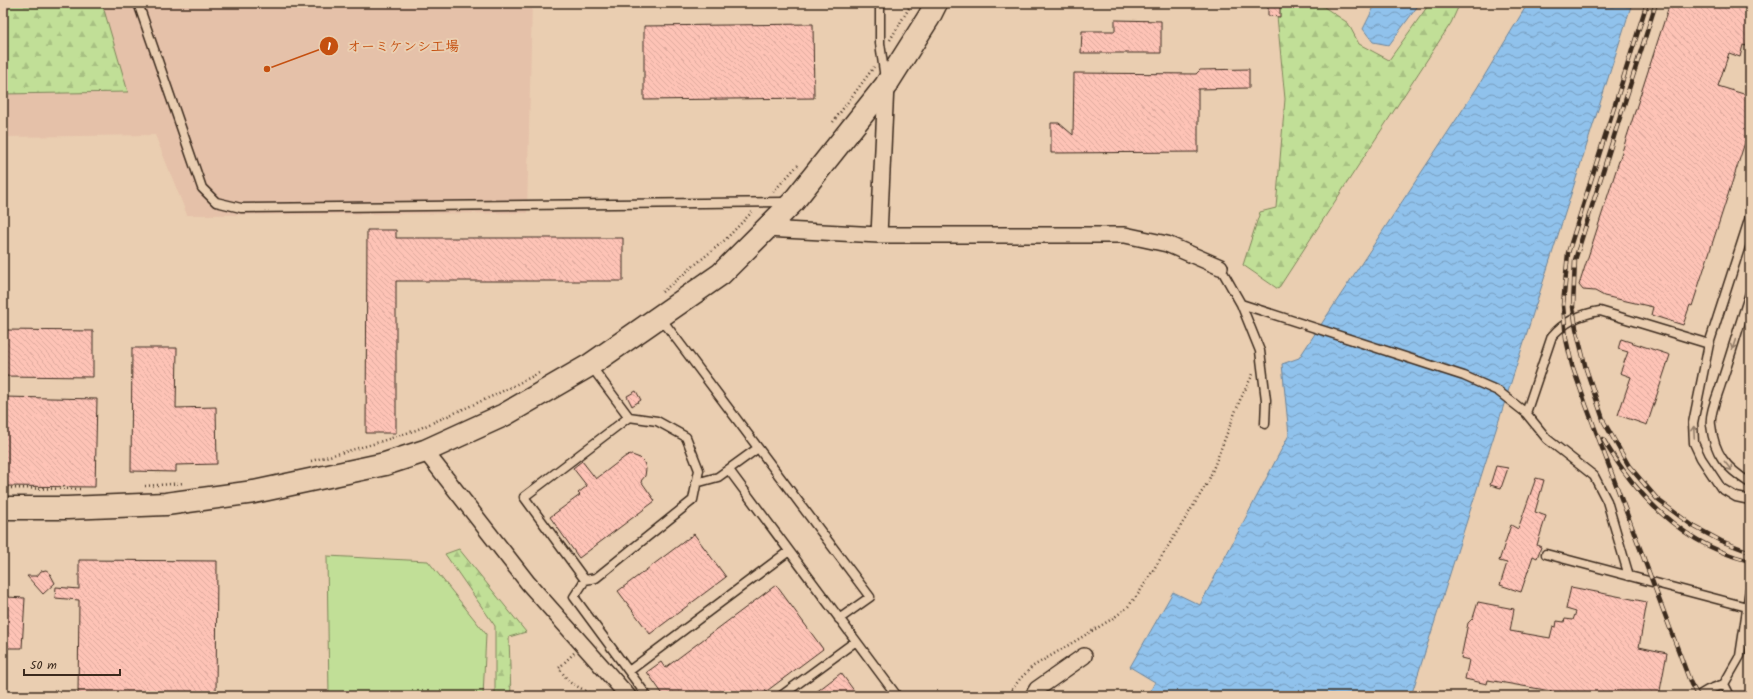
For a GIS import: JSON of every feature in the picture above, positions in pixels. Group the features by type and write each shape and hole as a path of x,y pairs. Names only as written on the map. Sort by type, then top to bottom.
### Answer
{"street":[{"path":"3,508 67,508 166,504 254,492 385,464 425,451 504,415 590,365 720,274 793,202 886,85 929,18 936,3"},
{"path":"879,235 886,85"},
{"path":"765,229 879,235 1125,235 1167,244 1220,267"},
{"path":"425,451 528,583 628,696"},
{"path":"1033,696 1037,688 1084,656"}],"lane":[{"path":"138,3 202,188 216,202 241,208 793,202"},
{"path":"880,3 882,54 886,85"},
{"path":"1750,217 1709,344 1693,423 1694,443 1721,488 1736,497 1750,500"},
{"path":"1220,267 1241,304 1260,351 1266,400 1265,424"},
{"path":"1750,293 1716,399 1710,423 1713,441 1719,455 1732,472 1750,483"},
{"path":"1241,304 1464,376 1498,391 1526,413 1547,439 1594,476 1607,501 1630,576"},
{"path":"1526,413 1552,336 1558,329 1570,320 1600,311 1709,344"},
{"path":"660,316 870,597 839,619"},
{"path":"584,580 596,578 693,500 699,470 686,437 657,421 629,417 590,365"},
{"path":"584,580 524,497 629,417"},
{"path":"696,483 718,477 758,448"},
{"path":"729,470 897,696"},
{"path":"629,671 789,551"},
{"path":"1546,554 1747,607"},
{"path":"584,580 574,597 647,696"},
{"path":"1698,696 1708,690 1724,684 1740,656 1750,590"},
{"path":"781,696 856,641"},
{"path":"1724,684 1730,696"}],"path":[{"path":"832,123 882,54 912,3"},
{"path":"660,294 725,240 803,160"},
{"path":"1007,696 1020,679 1032,667 1112,620 1127,608 1139,593 1208,482 1240,400 1258,364 1260,351"},
{"path":"308,462 374,444 416,430 495,395 548,368"},
{"path":"139,487 191,482"},
{"path":"3,488 86,489"},
{"path":"583,644 559,668 569,682 595,696"}],"shaded area":[{"path":"3,3 532,3 527,213 187,215 155,135 3,137"}],"green space":[{"path":"3,3 102,3 128,92 3,94"},
{"path":"1277,3 1318,3 1348,23 1359,44 1389,60 1430,3 1460,3 1451,23 1278,289 1243,265 1260,212 1276,208 1285,99"},
{"path":"459,549 526,632 509,637 511,696 495,696 495,626 445,554"},
{"path":"327,556 428,561 486,634 483,696 329,696"}],"water":[{"path":"1376,3 1420,3 1389,45 1373,42 1363,29"},
{"path":"1528,3 1632,3 1411,696 1148,696 1155,682 1130,667 1173,592 1200,605 1289,435 1282,364 1299,358 1477,88"}],"building":[{"path":"1268,3 1280,3 1280,17 1268,16"},
{"path":"1670,3 1741,3 1750,6 1750,34 1746,46 1743,45 1740,57 1729,53 1718,86 1750,96 1750,127 1692,306 1690,305 1683,325 1651,315 1653,307 1604,296 1595,291 1583,290 1579,285"},
{"path":"1115,20 1161,21 1161,53 1081,53 1082,31 1115,31"},
{"path":"813,24 814,98 644,100 644,26"},
{"path":"1249,69 1249,88 1198,89 1198,152 1051,153 1051,123 1059,123 1073,135 1074,73 1196,74 1200,70"},
{"path":"367,230 396,230 396,238 623,238 623,281 396,281 396,433 366,433"},
{"path":"3,330 93,331 93,377 3,376"},
{"path":"1621,339 1670,355 1647,425 1618,415 1631,377 1620,373 1628,352 1618,349"},
{"path":"132,348 177,348 176,408 216,407 217,464 176,465 176,472 131,471"},
{"path":"636,391 641,400 632,406 627,396"},
{"path":"3,397 97,399 95,487 3,486"},
{"path":"632,455 640,458 644,462 646,469 645,476 641,481 655,501 579,558 550,517 580,495 578,493 587,486 573,468 582,461 596,479 626,456"},
{"path":"1496,466 1508,468 1501,488 1490,485"},
{"path":"1536,478 1544,480 1535,512 1546,516 1537,545 1541,547 1537,558 1533,556 1521,592 1500,585 1507,563 1499,561 1511,525 1518,529"},
{"path":"694,534 726,577 650,634 618,591"},
{"path":"79,560 217,561 216,696 78,696 79,600 55,598 56,587 79,589"},
{"path":"46,570 49,572 55,583 43,594 27,576 37,576 41,571"},
{"path":"776,585 823,649 760,696 664,696 647,672 661,662 665,668"},
{"path":"1571,587 1647,602 1639,647 1667,653 1659,696 1550,696 1551,691 1488,680 1487,684 1465,679 1469,660 1461,658 1468,623 1473,618 1478,602 1514,609 1510,631 1550,638 1553,626 1556,627 1557,621 1564,622 1565,619 1573,620 1576,612 1566,609"},
{"path":"6,597 25,598 22,648 3,648 3,603 6,603"},
{"path":"841,673 858,696 811,696"}],"railway":[{"path":"1647,3 1568,253 1563,305 1566,339 1572,365 1691,684 1698,696"},
{"path":"1656,3 1575,260 1573,307 1576,328 1586,369 1604,422 1629,466 1658,500 1693,526 1721,541 1750,552"},
{"path":"1603,439 1630,480 1664,515 1703,543 1726,554 1750,561"}],"place":[{"name":"オーミケンシ工場","path":"267,69"}]}
